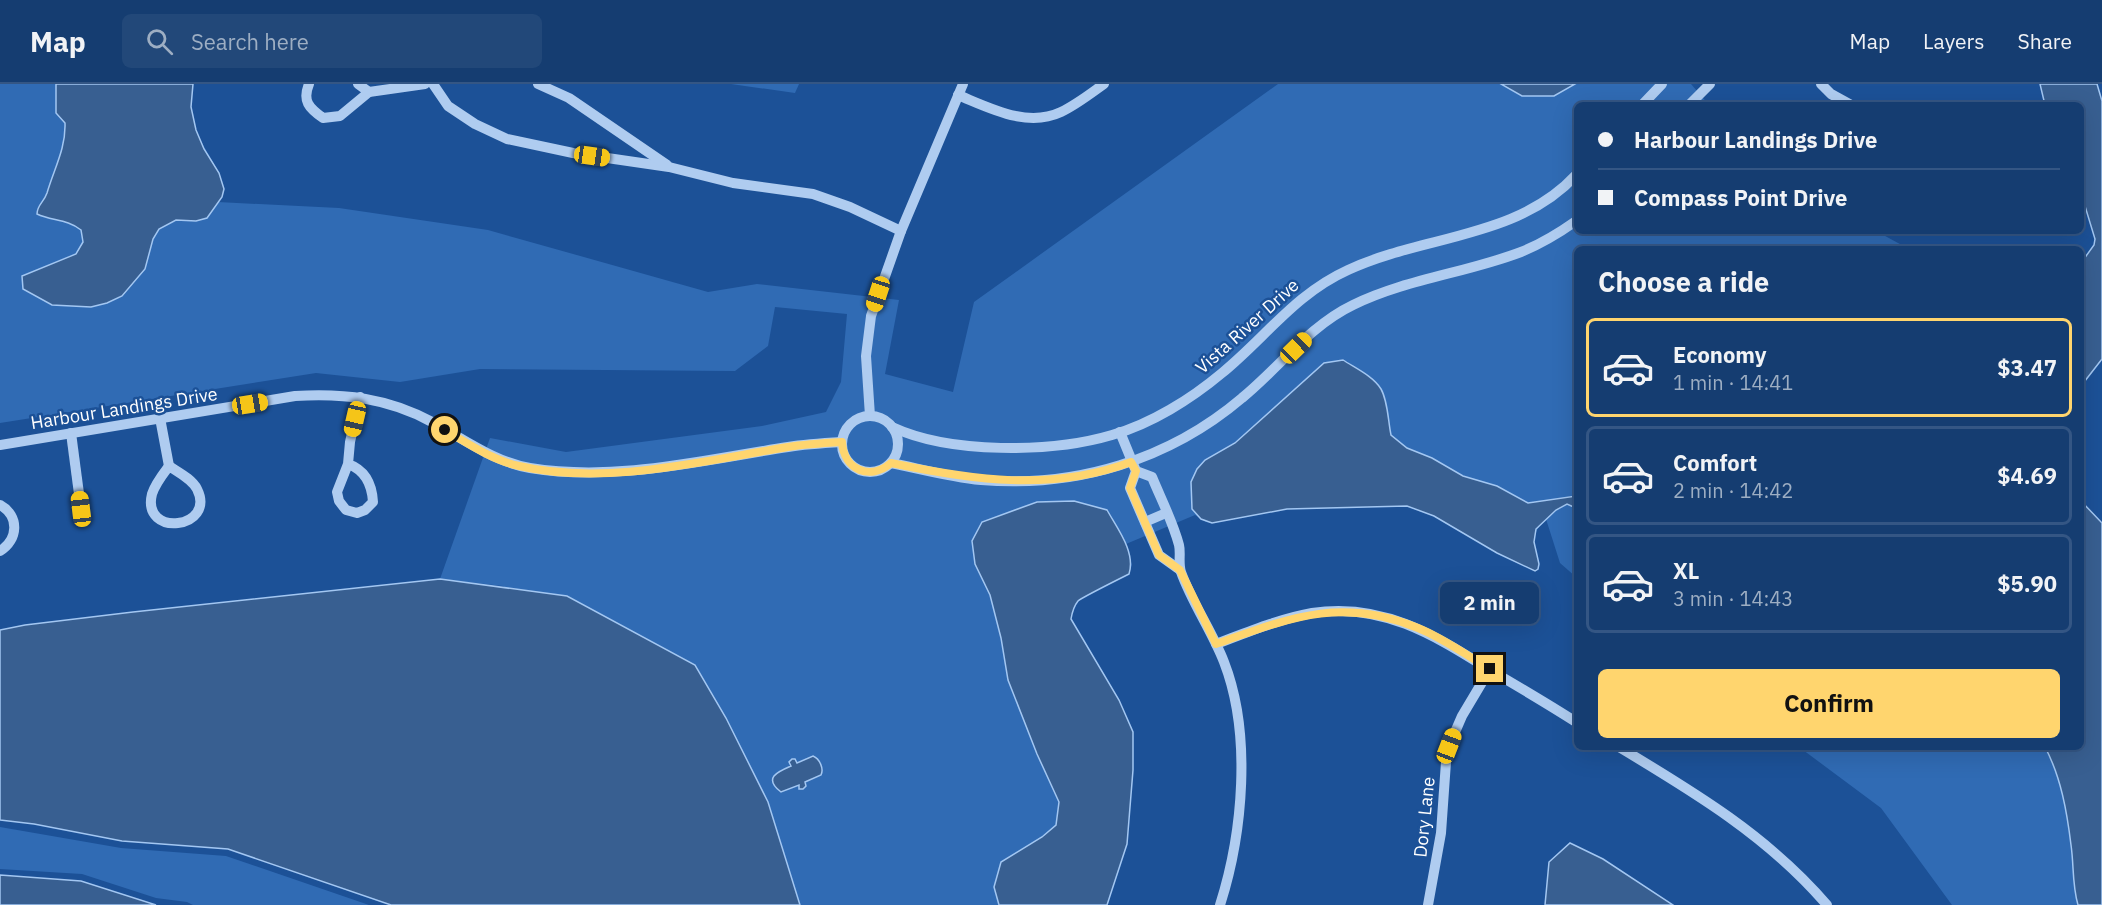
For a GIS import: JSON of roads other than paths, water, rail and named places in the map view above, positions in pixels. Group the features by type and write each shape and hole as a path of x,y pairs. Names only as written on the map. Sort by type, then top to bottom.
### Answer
{"street":[{"path":"309,84 305,93 310,109 323,118 340,116 369,92 425,84"},
{"path":"358,84 369,92"},
{"path":"433,84 448,106 475,124 507,139 573,153 669,167 709,178 813,194 850,207 901,231"},
{"path":"538,84 569,98 669,167"},
{"path":"870,416 866,356 869,326 901,231 963,84"},
{"path":"958,95 1006,114 1025,118 1043,118 1059,113 1104,84"},
{"path":"1645,102 1662,84"},
{"path":"1692,102 1710,84"},
{"path":"1821,84 1831,94 1846,102"},
{"name":"Vista River Drive","path":"892,427 938,441 1009,448 1071,443 1120,432 1161,413 1194,394 1232,365 1310,291 1337,275 1381,257 1515,218 1544,203 1574,177"},
{"path":"891,463 951,475 1016,481 1134,467 1229,409 1256,387 1309,335 1350,306 1408,284 1521,252 1560,232 1574,222"},
{"name":"Harbour Landings Drive","path":"0,445 295,396 326,394 360,397 392,404 412,412 506,462 532,469 566,472 642,470 790,447 842,442"},
{"path":"348,464 350,442 360,397"},
{"path":"870,416 879,418 892,427 898,445 896,455 884,469 866,472 857,469 845,456 842,442 844,434 855,421 870,416"},
{"path":"160,418 169,466 153,490 152,506 160,519 176,525 183,524 196,514 199,506 198,490 194,483 169,466"},
{"path":"1120,432 1134,467 1130,488 1159,555 1180,570"},
{"path":"71,433 81,509"},
{"path":"1134,467 1152,477 1179,546 1180,570 1225,664 1237,714 1240,766 1239,819 1234,852 1220,905"},
{"path":"0,505 10,514 15,530 9,545 0,552"},
{"path":"1145,522 1166,513"},
{"path":"1216,644 1296,616 1331,612 1365,613 1400,621 1420,629 1574,721"},
{"name":"Dory Lane","path":"1428,905 1441,833 1449,746 1462,716 1490,669"},
{"path":"1624,750 1735,820 1778,855 1827,905"}]}
